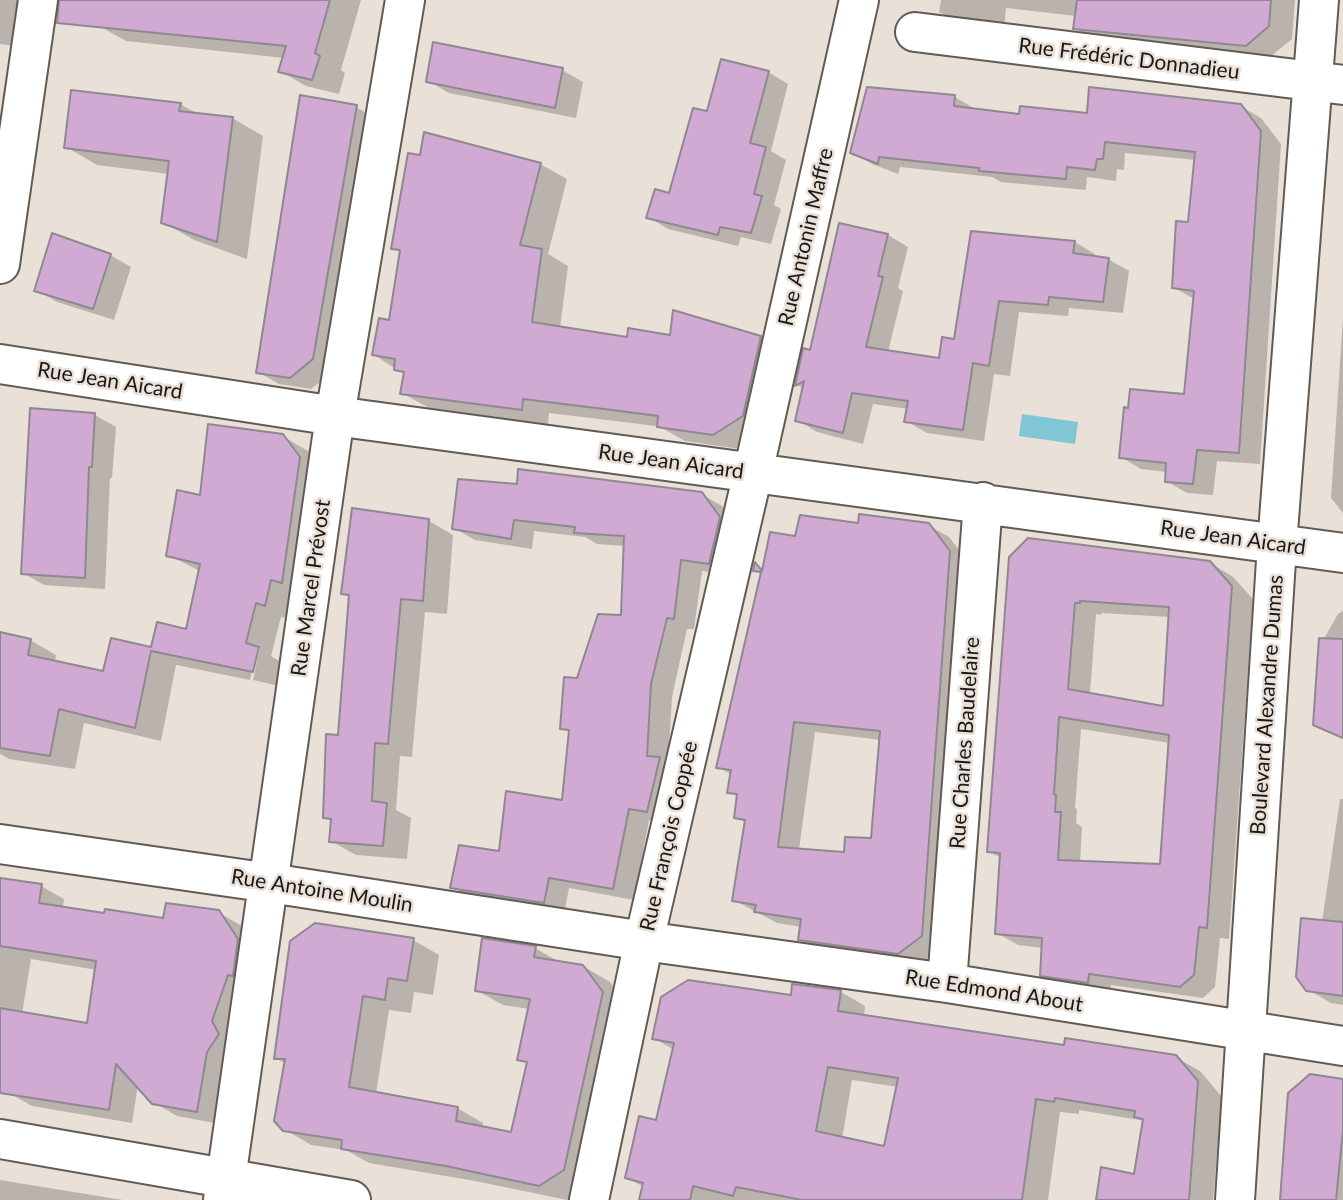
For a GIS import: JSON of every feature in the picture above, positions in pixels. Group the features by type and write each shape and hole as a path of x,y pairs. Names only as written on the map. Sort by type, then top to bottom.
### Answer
{"street":[{"path":"0,264 38,0"},
{"name":"Rue Marcel Prévost","path":"224,1188 270,883 335,416 405,0"},
{"name":"Rue Antonin Maffre","path":"753,473 859,0"},
{"name":"Boulevard Alexandre Dumas","path":"1235,1200 1277,545 1328,84 1319,0"},
{"name":"Rue Frédéric Donnadieu","path":"915,32 1328,84"},
{"name":"Rue Jean Aicard","path":"0,364 335,416 1343,552"},
{"name":"Rue François Coppée","path":"589,1200 644,942 753,473"},
{"name":"Rue Charles Baudelaire","path":"947,983 983,502"},
{"name":"Rue Antoine Moulin","path":"0,844 644,942"},
{"name":"Rue Edmond About","path":"644,942 947,983 1343,1046"},
{"path":"0,1139 224,1188 351,1200"}],"water":[{"path":"1022,414 1078,422 1075,444 1019,436"}],"building":[{"path":"59,0 330,0 315,53 320,56 312,80 278,72 286,46 57,23"},
{"path":"1077,0 1271,0 1269,26 1246,46 1073,29"},
{"path":"433,42 563,68 555,108 426,82"},
{"path":"721,59 769,71 750,143 766,147 754,194 762,196 751,233 720,227 718,235 646,218 655,189 669,193 693,108 707,111"},
{"path":"867,87 955,95 954,106 1019,114 1020,106 1087,113 1089,87 1241,104 1261,131 1239,453 1197,450 1193,484 1165,482 1166,463 1119,458 1124,407 1128,408 1130,389 1184,394 1194,291 1172,288 1176,221 1188,222 1195,152 1105,142 1103,159 1097,159 1095,170 1067,167 1066,179 979,171 979,168 879,157 878,164 850,153"},
{"path":"71,90 181,103 179,111 233,117 217,242 161,223 169,161 64,148"},
{"path":"300,95 357,105 313,359 290,378 256,373"},
{"path":"424,132 541,163 520,245 542,249 532,322 627,337 628,328 670,335 673,310 761,336 743,416 713,435 657,427 658,416 523,399 522,410 400,394 404,372 394,370 395,359 372,355 379,318 389,320 400,250 391,249 408,153 420,155"},
{"path":"839,223 888,234 878,276 883,277 866,347 939,358 942,337 954,339 971,231 1075,241 1073,253 1109,258 1103,302 1049,297 1048,305 999,301 989,366 973,363 963,430 904,422 908,401 852,393 843,433 795,421 804,381 795,386 803,348 810,350"},
{"path":"52,233 111,254 93,309 34,291"},
{"path":"30,408 95,413 92,467 89,467 85,578 21,574"},
{"path":"208,424 283,434 300,457 282,583 271,580 265,606 256,603 246,643 259,647 253,672 151,651 135,728 59,709 50,756 0,748 0,632 31,639 28,655 103,671 111,638 151,647 157,622 186,629 200,564 166,556 177,490 200,495"},
{"path":"518,469 702,492 720,517 709,564 681,560 674,619 667,618 651,684 647,756 660,757 647,812 629,809 613,889 549,878 544,903 450,888 459,845 499,851 506,791 562,800 569,730 560,729 564,677 577,678 598,614 621,615 624,536 574,533 575,527 514,520 511,539 452,529 458,479 517,484"},
{"path":"352,508 429,519 423,601 401,599 388,744 375,743 372,801 387,803 383,846 329,842 331,819 323,818 326,734 338,735 349,595 341,594"},
{"path":"859,514 929,523 950,551 922,936 898,954 798,940 801,919 754,912 756,905 732,901 745,820 734,818 737,794 727,793 731,770 716,768 761,572 753,571 755,562 762,571 770,532 795,536 800,515 858,523","holes":["794,722 880,731 871,838 845,837 844,852 778,847"]},
{"path":"1028,538 1210,561 1232,586 1207,928 1199,927 1194,975 1180,987 1089,974 1088,983 1040,976 1042,938 995,934 1000,853 987,852 1009,557","holes":["1080,601 1169,607 1163,706 1068,689 1075,603","1059,717 1169,735 1160,864 1058,860 1061,812 1055,812 1054,794"]},
{"path":"1319,638 1343,639 1343,738 1313,725"},
{"path":"0,878 42,884 39,903 104,913 105,909 163,918 166,903 219,910 238,939 233,976 228,975 212,1021 219,1034 207,1052 197,1112 152,1104 116,1064 109,1110 0,1093 0,1008 87,1023 96,961 0,946"},
{"path":"1301,918 1343,922 1343,996 1306,991 1296,977"},
{"path":"315,923 414,938 407,981 388,978 385,1000 363,996 349,1087 458,1107 456,1121 511,1132 527,1062 517,1060 530,999 475,991 482,938 536,946 534,957 583,965 603,992 564,1170 539,1186 446,1166 341,1149 342,1140 283,1131 274,1121 285,1059 274,1059 290,941"},
{"path":"688,980 791,995 792,984 841,990 838,1011 1064,1045 1065,1038 1176,1055 1198,1081 1189,1200 1096,1200 1101,1167 1134,1174 1143,1119 1134,1117 1135,1111 1055,1098 1054,1102 1036,1099 1022,1200 802,1200 736,1187 733,1196 693,1186 690,1200 639,1200 643,1183 625,1178 639,1116 656,1120 674,1043 652,1039 661,997","holes":["828,1067 898,1078 884,1146 816,1131"]},
{"path":"1310,1074 1343,1079 1343,1130 1336,1200 1280,1200 1288,1093"}]}
